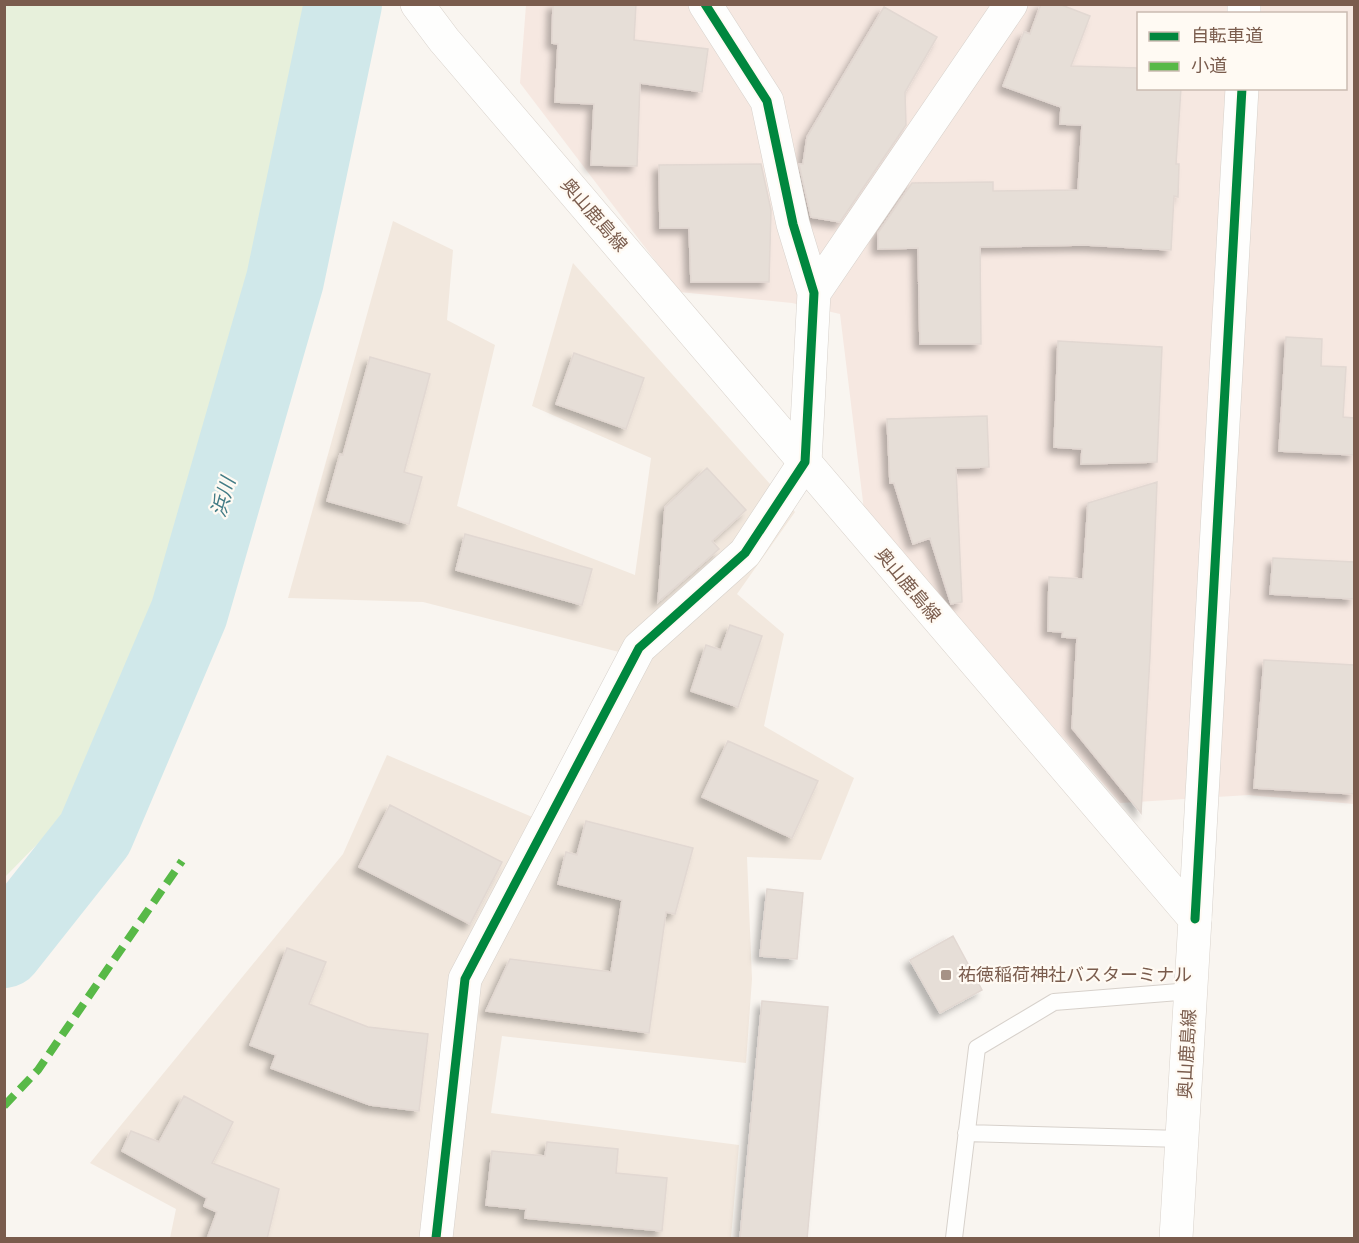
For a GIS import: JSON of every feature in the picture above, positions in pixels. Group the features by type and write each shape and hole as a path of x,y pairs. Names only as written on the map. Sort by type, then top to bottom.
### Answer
{"street":[{"name":"奥山鹿島線","path":"417,4 444,40 805,462 915,595 1195,919 1176,1239"},
{"path":"436,1239 465,979 639,648 745,553 805,462 814,293 793,224 767,101 705,4"},
{"path":"814,293 1011,4"},
{"path":"1195,919 1242,90"}],"lane":[{"path":"954,1239 977,1048 1054,1002 1191,991"},
{"path":"966,1133 1182,1139"}],"shaded area":[{"path":"526,5 1354,5 1354,804 1249,795 1120,803 864,510 840,314 792,303 679,292 520,83"},
{"path":"393,221 453,250 447,320 495,345 457,506 635,575 651,458 532,406 573,263 795,512 737,594 784,634 764,726 854,778 821,860 747,857 752,979 746,1063 502,1036 491,1113 739,1145 731,1238 170,1238 176,1209 90,1163 343,854 387,755 537,819 619,652 423,602 288,598"}],"green space":[{"path":"5,4 309,5 214,457 58,823 5,877"}],"building":[{"path":"553,4 636,4 634,40 708,49 702,92 640,83 637,166 591,165 594,104 555,102 558,44 552,43"},
{"path":"1041,4 1059,4 1090,16 1071,66 1137,68 1137,90 1181,90 1176,164 1179,164 1178,197 1174,196 1171,250 1085,245 980,247 981,344 920,344 918,248 878,249 878,233 912,183 993,182 993,191 1078,190 1082,125 1060,124 1061,107 1003,86 1024,32 1030,34"},
{"path":"884,7 937,37 905,92 906,125 840,222 811,217 799,164 803,164 807,137"},
{"path":"761,164 771,210 769,282 691,282 689,228 660,228 659,165"},
{"path":"1286,337 1322,339 1321,366 1346,367 1343,417 1354,418 1354,455 1279,451"},
{"path":"1058,341 1162,347 1157,462 1081,464 1082,449 1054,447"},
{"path":"574,353 644,378 626,429 556,404"},
{"path":"370,357 430,374 404,472 422,477 409,524 327,501 340,454 343,455"},
{"path":"987,416 989,467 956,468 962,602 951,604 930,538 913,544 894,483 890,483 887,419"},
{"path":"707,468 746,510 712,541 719,549 658,602 665,507"},
{"path":"1157,482 1141,813 1072,728 1077,638 1062,637 1063,632 1048,631 1049,577 1083,579 1088,503"},
{"path":"465,534 592,569 582,605 456,570"},
{"path":"1273,558 1354,562 1354,599 1270,594"},
{"path":"730,625 762,636 738,707 691,691 706,645 721,650"},
{"path":"1264,660 1354,665 1354,794 1254,788"},
{"path":"728,741 818,781 792,838 702,797"},
{"path":"390,805 502,862 470,924 359,867"},
{"path":"586,821 693,848 675,914 666,912 649,1033 486,1011 510,959 611,972 622,900 558,884 566,852 577,855"},
{"path":"767,889 803,893 797,959 760,956"},
{"name":"祐徳稲荷神社バスターミナル","path":"953,936 982,990 940,1013 910,960"},
{"path":"287,948 326,962 309,1004 368,1027 428,1034 419,1111 370,1105 271,1068 276,1055 250,1045"},
{"path":"762,1001 828,1007 807,1239 740,1239"},
{"path":"184,1096 233,1122 212,1163 279,1189 267,1239 207,1239 217,1212 204,1206 207,1198 122,1151 131,1131 159,1142"},
{"path":"547,1142 618,1149 616,1173 667,1178 662,1231 525,1218 526,1209 486,1205 492,1151 545,1156"}],"waterway":[{"name":"浜川","path":"4,949 95,834 189,613 285,280 343,4"}],"marked path":[{"path":"4,1106 38,1070 182,861"}],"cycle path":[{"path":"436,1238 465,979 639,648 745,553 805,462 814,293 793,224 767,101 705,4"},
{"path":"1195,919 1242,90"}],"place":[{"name":"祐徳稲荷神社バスターミナル","path":"946,975"}]}
